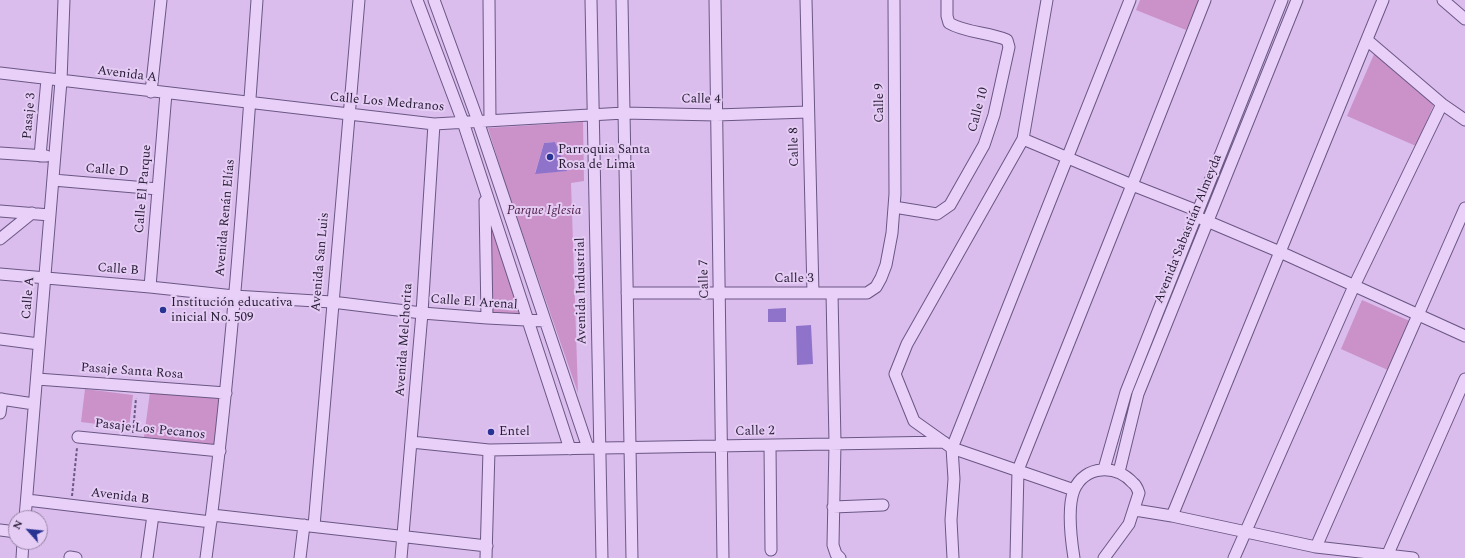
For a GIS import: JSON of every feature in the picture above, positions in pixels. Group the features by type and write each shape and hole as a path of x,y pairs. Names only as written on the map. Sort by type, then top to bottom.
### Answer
{"street":[{"name":"Calle A","path":"26,510 61,81 64,0"},
{"path":"151,92 161,0"},
{"name":"Avenida Renán Elías","path":"206,558 226,393 250,104 256,0"},
{"name":"Avenida San Luis","path":"300,558 309,525 332,302 359,0"},
{"path":"434,0 478,121 588,448"},
{"path":"489,0 490,120"},
{"name":"Avenida Industrial","path":"591,0 602,558"},
{"path":"622,0 632,558"},
{"name":"Calle 7","path":"715,0 723,558"},
{"name":"Calle 8","path":"806,0 813,293"},
{"name":"Calle 9","path":"894,0 894,207"},
{"name":"Calle 10","path":"894,207 937,214 950,205 984,145 994,115 1009,47 1007,40 955,27 949,23 946,0"},
{"path":"1047,0 1023,139 907,344 895,374 914,421 948,445 1074,490"},
{"path":"953,558 951,520 954,479 948,445 1130,0"},
{"path":"1016,558 1018,470 1205,0"},
{"name":"Avenida Sabastián Almeyda","path":"1104,469 1126,392 1282,0"},
{"name":"Avenida Sabastián Almeyda","path":"1119,472 1138,394 1297,0"},
{"path":"1172,516 1383,0"},
{"path":"1443,0 1465,19"},
{"path":"419,1 463,122 570,449"},
{"path":"1367,40 1442,104 1465,120"},
{"name":"Avenida A","path":"0,73 250,104"},
{"name":"Pasaje 3","path":"40,156 47,79"},
{"name":"Calle El Parque","path":"150,287 166,93"},
{"name":"Calle Los Medranos","path":"250,104 434,124 593,115"},
{"path":"1234,558 1354,286 1442,104"},
{"name":"Calle 4","path":"593,115 624,113 716,115 808,112"},
{"name":"Avenida Melchorita","path":"402,558 422,313 434,124"},
{"path":"1023,139 1132,185 1197,214 1208,222 1280,252 1465,336"},
{"path":"0,153 55,156"},
{"name":"Calle D","path":"53,180 158,189"},
{"path":"484,188 487,318"},
{"name":"Calle 3","path":"627,293 867,293 876,287 886,265 892,233 894,207"},
{"path":"1316,547 1465,208"},
{"path":"0,211 50,215"},
{"path":"0,239 32,213"},
{"name":"Calle B","path":"0,274 234,296"},
{"path":"832,293 835,443 833,545 836,554 840,558"},
{"name":"Calle El Arenal","path":"234,296 332,302 422,313 545,321"},
{"path":"0,339 39,344"},
{"name":"Pasaje Santa Rosa","path":"36,379 226,393"},
{"path":"1387,556 1465,379"},
{"path":"0,413 1,399 34,404"},
{"name":"Pasaje Los Pecanos","path":"78,437 220,451"},
{"name":"Calle 2","path":"411,442 489,450 770,446 835,443 948,445"},
{"path":"770,446 771,550"},
{"path":"486,558 489,450"},
{"path":"1074,558 1070,505 1074,490 1081,479 1091,472 1104,469 1119,472 1134,483 1139,494 1135,510 1129,524 1104,558"},
{"name":"Avenida B","path":"27,500 153,515 309,525 487,546"},
{"path":"833,507 883,505"},
{"path":"1135,510 1172,516 1316,547 1413,558"},
{"path":"147,558 153,515"}],"path":[{"path":"132,443 138,386"},
{"path":"72,506 78,437"}],"green space":[{"path":"1140,0 1199,0 1186,30 1136,10"},
{"path":"1375,52 1434,104 1416,146 1347,116"},
{"name":"Parque Iglesia","path":"583,122 584,181 571,183 578,393 506,186 488,128","holes":["555,142 566,171 535,173 544,143"]},
{"path":"488,208 523,317 493,317"},
{"path":"1362,300 1412,322 1390,371 1341,349"},
{"path":"85,389 133,395 129,428 81,422"},
{"path":"150,392 222,399 216,445 144,437"}],"building":[{"name":"Parroquia Santa Rosa de Lima","path":"555,142 567,171 535,174 544,143"},
{"path":"786,308 786,322 768,322 768,309"},
{"path":"811,325 813,364 797,365 796,326"}],"place":[{"name":"Parroquia Santa Rosa de Lima","path":"550,157"},
{"name":"Institución educativa inicial No. 509","path":"163,310"},
{"name":"Entel","path":"491,432"}]}
